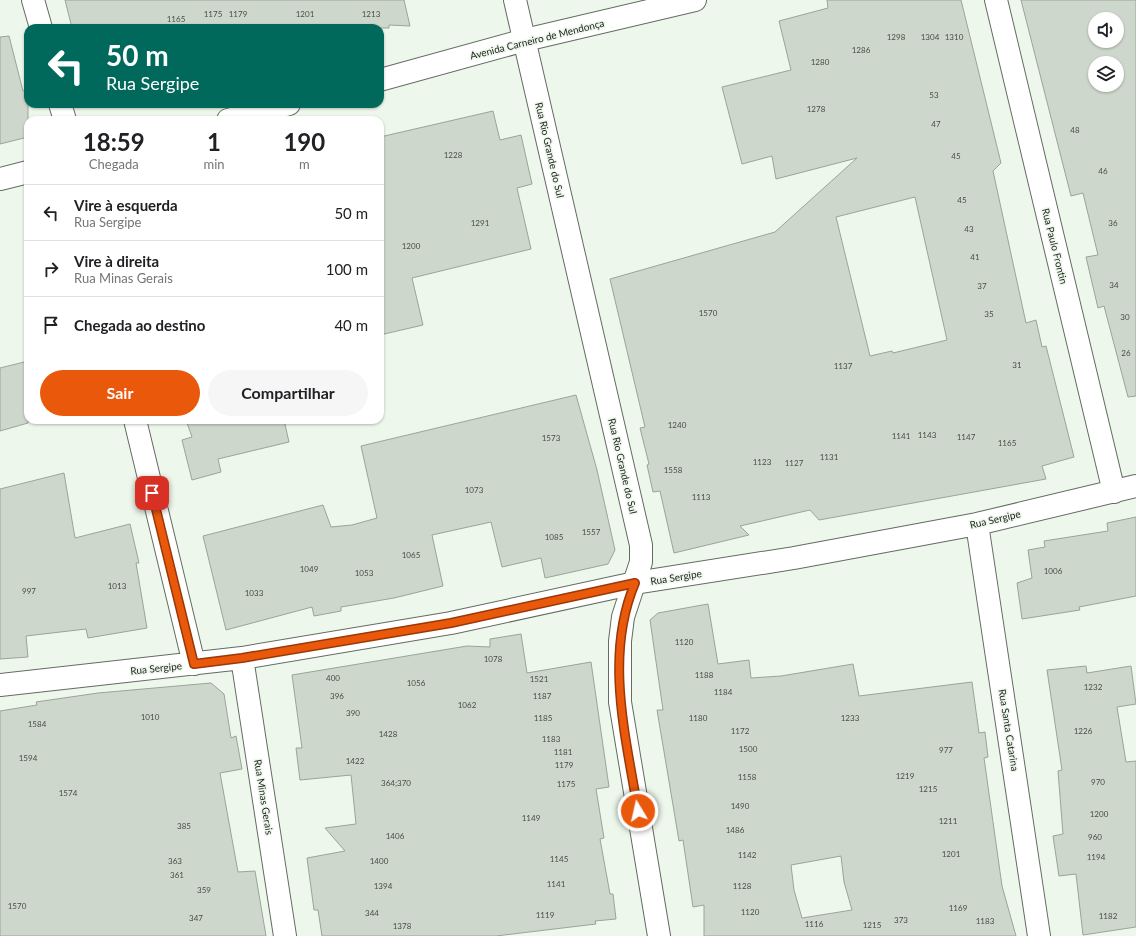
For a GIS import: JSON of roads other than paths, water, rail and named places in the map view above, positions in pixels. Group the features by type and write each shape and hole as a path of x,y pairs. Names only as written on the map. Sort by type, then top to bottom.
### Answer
{"street":[{"path":"34,0 40,24"},
{"name":"Rua Rio Grande do Sul","path":"515,0 641,545 641,562 623,617 620,641 620,702 659,936"},
{"name":"Avenida Carneiro de Mendonça","path":"384,79 525,40 695,0"},
{"name":"Rua Paulo Frontin","path":"996,0 1114,492"},
{"path":"243,116 273,108"},
{"path":"0,179 24,173"},
{"path":"136,424 194,664"},
{"name":"Rua Sergipe","path":"0,685 242,658 451,623 635,583 794,558 977,524 1136,486"},
{"name":"Rua Santa Catarina","path":"977,524 1039,936"},
{"name":"Rua Minas Gerais","path":"242,658 285,936"}]}
